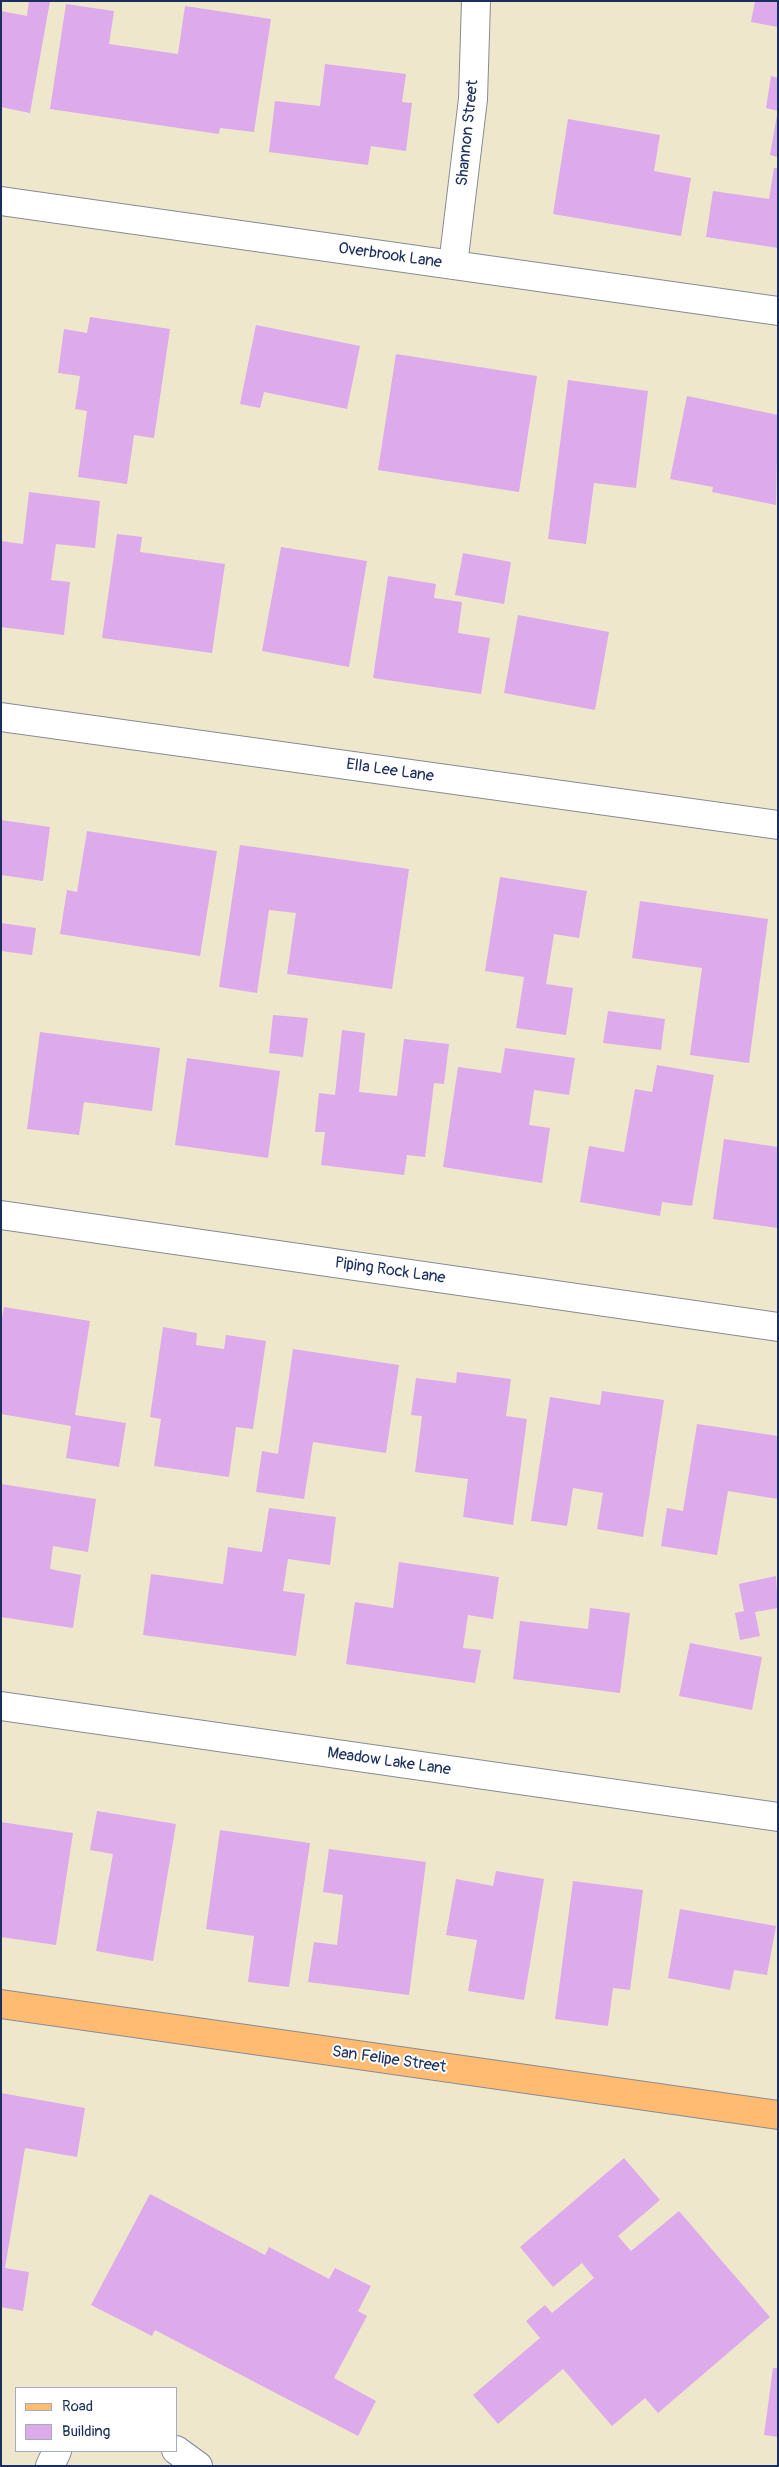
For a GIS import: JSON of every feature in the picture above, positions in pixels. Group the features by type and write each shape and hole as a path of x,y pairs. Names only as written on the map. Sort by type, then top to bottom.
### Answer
{"main road":[{"name":"San Felipe Street","path":"1,2004 778,2115"}],"street":[{"name":"Shannon Street","path":"452,264 473,99 476,1"},
{"name":"Overbrook Lane","path":"1,201 778,311"},
{"name":"Ella Lee Lane","path":"1,716 778,825"},
{"name":"Piping Rock Lane","path":"1,1215 778,1328"},
{"name":"Meadow Lake Lane","path":"1,1706 778,1817"},
{"path":"178,2451 198,2466"},
{"path":"50,2466 57,2452"}],"building":[{"path":"29,1 50,1 30,113 1,107 1,11 27,16"},
{"path":"755,1 778,1 778,27 751,22"},
{"path":"66,4 114,11 109,44 178,54 185,6 271,19 254,132 220,128 219,134 50,109"},
{"path":"325,64 406,74 402,102 412,103 406,151 371,146 368,165 269,152 275,101 320,106"},
{"path":"771,76 778,78 778,111 766,108"},
{"path":"778,115 778,157 770,155"},
{"path":"568,119 660,135 654,171 691,178 681,236 553,214"},
{"path":"774,168 778,168 778,248 706,237 713,191 769,199"},
{"path":"90,317 170,329 154,438 134,435 127,484 78,477 87,411 75,409 80,376 58,373 64,329 87,333"},
{"path":"256,325 360,346 347,409 264,392 260,408 240,404"},
{"path":"396,354 537,376 519,492 378,470"},
{"path":"568,380 648,391 636,488 594,483 586,544 548,539"},
{"path":"687,396 778,415 776,505 712,492 713,487 670,479"},
{"path":"29,492 100,501 95,548 56,544 51,580 70,582 64,635 1,627 1,541 23,544"},
{"path":"117,534 142,537 140,552 225,564 212,653 102,638"},
{"path":"281,547 367,561 349,667 262,651"},
{"path":"463,553 511,562 504,604 455,595"},
{"path":"388,576 436,584 434,598 462,602 458,633 490,638 481,694 373,678"},
{"path":"518,615 609,632 595,710 504,693"},
{"path":"1,820 50,827 43,881 1,875"},
{"path":"87,831 217,851 200,956 60,934 67,890 77,892"},
{"path":"240,845 409,869 392,989 287,974 296,913 269,910 257,993 219,987"},
{"path":"500,877 587,891 579,938 554,934 546,984 573,988 566,1035 516,1028 524,977 485,971"},
{"path":"640,901 768,919 749,1063 690,1055 702,968 632,958"},
{"path":"1,923 36,928 32,955 1,951"},
{"path":"608,1011 665,1019 661,1050 603,1043"},
{"path":"273,1015 308,1018 303,1057 269,1053"},
{"path":"342,1030 365,1033 359,1092 397,1096 404,1039 449,1044 444,1084 434,1083 425,1157 407,1155 404,1175 321,1165 325,1132 315,1132 319,1093 335,1095"},
{"path":"40,1032 160,1048 152,1111 84,1102 79,1135 27,1129"},
{"path":"505,1048 575,1058 569,1095 534,1090 529,1125 550,1128 542,1183 443,1167 458,1067 501,1073"},
{"path":"187,1058 280,1071 268,1158 175,1145"},
{"path":"657,1065 714,1075 692,1206 662,1202 660,1216 580,1202 589,1146 624,1152 635,1089 652,1092"},
{"path":"724,1139 778,1147 778,1228 713,1219"},
{"path":"4,1307 90,1321 75,1415 126,1423 119,1467 66,1458 71,1426 1,1414 1,1324"},
{"path":"163,1327 197,1333 196,1345 224,1349 226,1335 266,1341 253,1429 236,1427 229,1477 154,1466 161,1419 150,1417"},
{"path":"293,1349 399,1365 386,1453 313,1442 304,1499 256,1492 262,1451 278,1454"},
{"path":"457,1372 511,1379 506,1416 527,1419 513,1525 463,1517 468,1479 415,1472 422,1416 411,1415 416,1378 456,1383"},
{"path":"602,1391 664,1400 643,1537 597,1529 603,1493 573,1488 567,1526 531,1521 550,1397 600,1405"},
{"path":"697,1424 778,1436 778,1499 728,1491 717,1555 661,1546 667,1508 683,1511"},
{"path":"1,1484 96,1499 88,1552 53,1546 50,1569 81,1575 73,1628 1,1617"},
{"path":"269,1508 336,1517 330,1565 288,1559 283,1591 305,1594 296,1656 143,1635 151,1574 223,1584 228,1547 262,1552"},
{"path":"399,1562 499,1577 493,1619 468,1615 463,1648 481,1650 475,1683 346,1664 355,1602 393,1608"},
{"path":"776,1576 778,1608 755,1612 760,1636 740,1640 735,1613 744,1611 739,1584"},
{"path":"590,1608 630,1613 620,1693 513,1679 520,1621 588,1629"},
{"path":"690,1643 762,1657 752,1710 679,1696"},
{"path":"97,1811 176,1824 153,1961 96,1951 113,1854 90,1850"},
{"path":"1,1822 73,1833 56,1945 1,1937"},
{"path":"220,1830 310,1843 289,1987 248,1982 254,1936 206,1929"},
{"path":"329,1849 426,1862 409,1995 308,1982 314,1942 337,1945 343,1895 323,1892"},
{"path":"496,1871 544,1879 524,2000 468,1991 477,1940 446,1935 456,1879 493,1886"},
{"path":"573,1881 643,1890 630,1990 613,1988 608,2026 555,2019"},
{"path":"680,1909 776,1926 767,1975 734,1970 730,1990 668,1978"},
{"path":"1,2093 85,2108 77,2157 25,2148 5,2268 29,2272 23,2311 1,2307"},
{"path":"624,2158 660,2200 618,2236 631,2251 679,2211 770,2317 658,2413 645,2398 612,2426 563,2369 498,2424 473,2395 540,2338 526,2321 545,2305 552,2313 594,2278 582,2263 553,2287 520,2247"},
{"path":"150,2194 265,2255 269,2247 329,2279 335,2268 371,2286 358,2311 367,2316 334,2378 376,2401 358,2436 155,2330 152,2336 91,2305"},
{"path":"773,2368 778,2368 778,2437 764,2435"}]}
